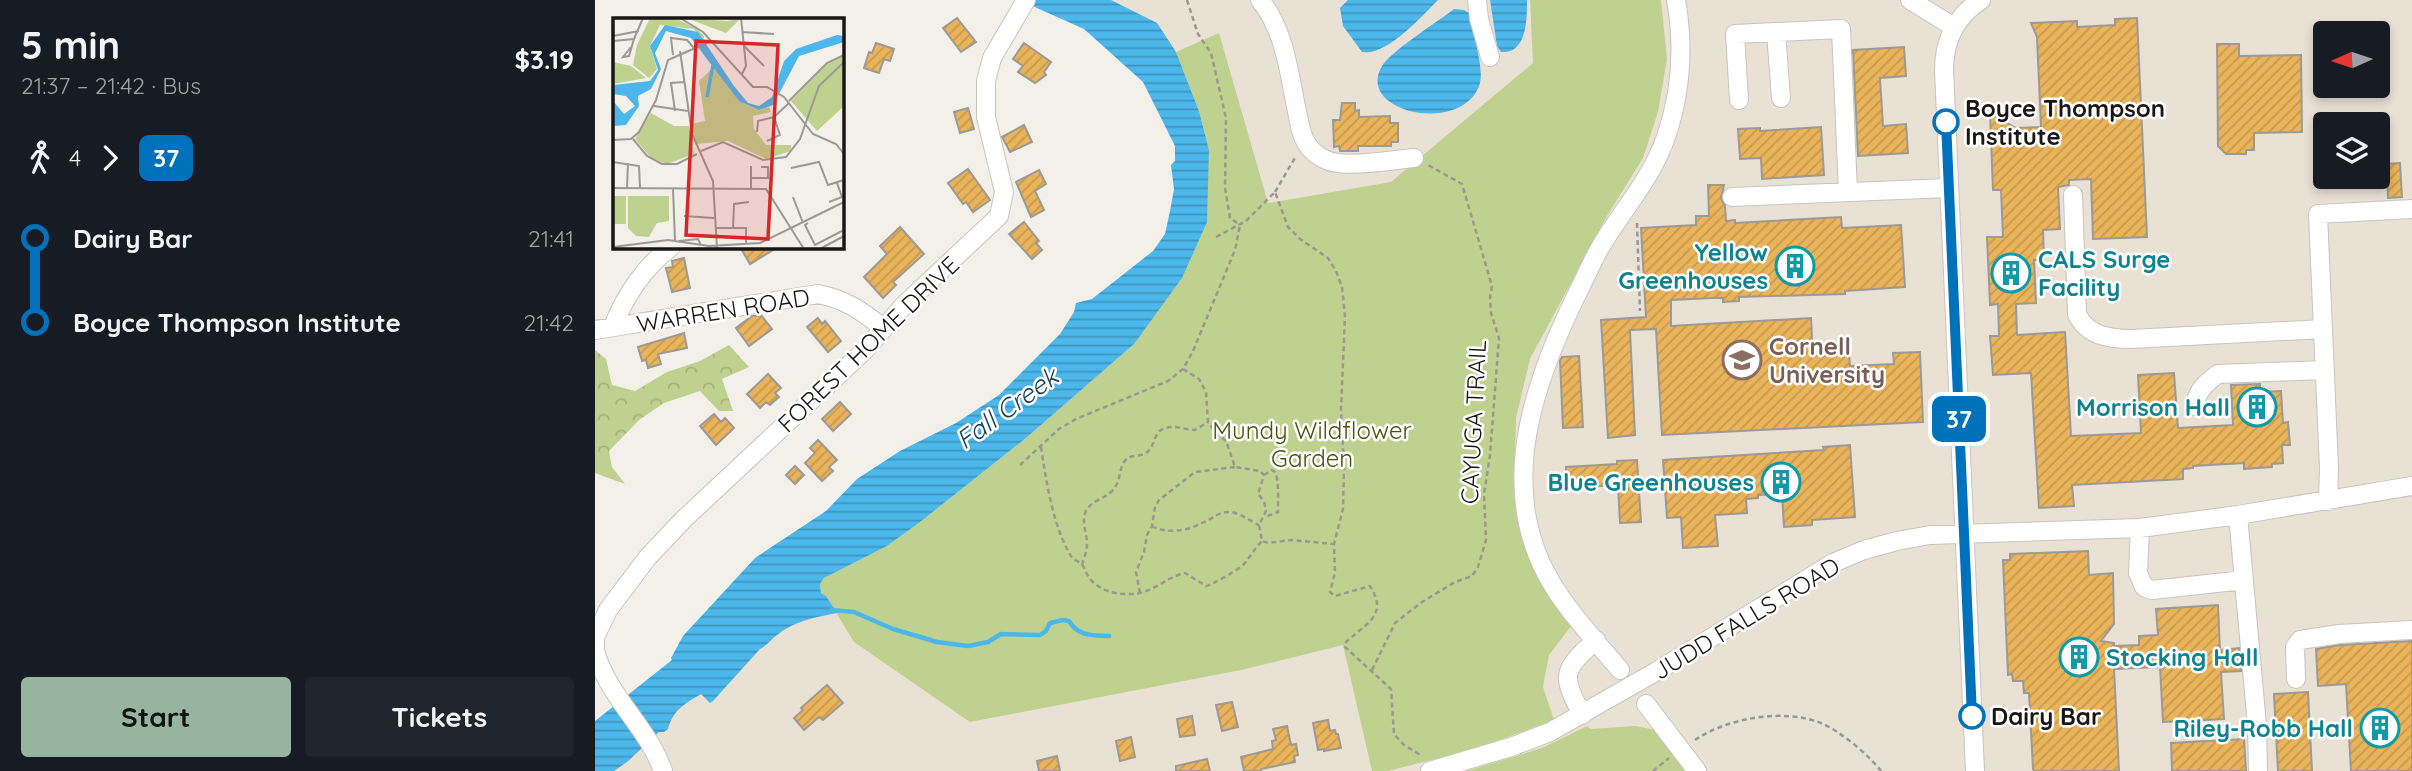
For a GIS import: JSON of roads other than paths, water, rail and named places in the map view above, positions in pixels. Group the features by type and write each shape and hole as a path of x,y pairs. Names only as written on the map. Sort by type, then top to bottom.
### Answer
{"street":[{"path":"1477,0 1479,19 1490,57"},
{"path":"1620,670 1561,598 1533,545 1524,506 1527,436 1543,368 1559,331 1599,249 1639,191 1666,138 1673,113 1680,62 1676,0"},
{"path":"1910,0 1954,27"},
{"path":"1975,771 1944,58 1947,41 1954,27 1980,0"},
{"path":"1268,2 1285,51 1306,143 1315,153 1340,164 1415,158"},
{"name":"FOREST HOME DRIVE","path":"663,771 653,749 603,676 595,649 595,637 608,611 648,557 684,519 865,350 883,328 999,216 1004,192 986,117 986,81 992,58 1022,8"},
{"path":"1739,100 1735,34 1841,29 1848,192"},
{"path":"1776,32 1780,98"},
{"path":"1733,197 1948,188"},
{"path":"2073,195 2077,314 2079,319 2102,337 2323,329"},
{"path":"2328,501 2329,468 2318,214 2412,209"},
{"path":"614,327 626,298 652,265 670,248"},
{"name":"WARREN ROAD","path":"595,330 818,295 850,303 883,328"},
{"path":"2195,406 2196,397 2207,382 2218,374 2325,370"},
{"name":"JUDD FALLS ROAD","path":"1426,767 1511,747 1550,732 1833,563 1864,550 1897,541 1964,533 2140,528 2238,515 2412,486"},
{"path":"2238,515 2257,725 2258,771"},
{"path":"2140,528 2138,573 2144,587 2152,590 2244,580"},
{"path":"2296,679 2295,647 2300,640 2339,634 2412,630"},
{"path":"1582,715 1568,687 1567,677 1575,660 1596,640"},
{"path":"1646,704 1697,771"}],"water":[{"name":"Fall Creek","path":"1019,0 1111,0 1157,23 1176,52 1199,111 1209,150 1207,222 1182,278 1134,344 1026,438 887,546 824,578 820,584 821,593 837,613 805,620 784,630 760,649 713,701 710,703 701,694 689,701 673,717 668,729 659,732 627,762 614,771 595,771 595,721 672,660 683,636 755,558 826,511 857,479 900,451 956,423 999,395 1060,334 1074,312 1076,303 1092,299 1153,251 1165,234 1174,189 1171,165 1175,161 1175,146 1143,82 1084,29"},
{"path":"1348,0 1438,0 1392,42 1371,52 1362,52 1343,26 1340,8"},
{"path":"1490,0 1527,0 1524,34 1521,41 1510,51 1501,52 1497,46"},
{"path":"1454,9 1469,13 1479,58 1480,83 1470,99 1454,109 1435,113 1415,112 1397,106 1383,96 1378,82 1382,66 1405,45"}],"waterway":[{"path":"832,610 854,612 893,629 937,642 968,646 988,642 1001,634 1040,635 1050,623 1063,620 1069,621 1082,633 1109,636"}],"place":[{"name":"Boyce Thompson Institute","path":"1946,122"},
{"name":"Yellow Greenhouses","path":"1795,266"},
{"name":"CALS Surge Facility","path":"2011,273"},
{"name":"Cornell University","path":"1742,360"},
{"name":"Morrison Hall","path":"2257,407"},
{"name":"Blue Greenhouses","path":"1781,482"},
{"name":"Stocking Hall","path":"2079,657"},
{"name":"Dairy Bar","path":"1972,716"},
{"name":"Riley-Robb Hall","path":"2380,728"}],"park label":[{"name":"Mundy Wildflower Garden","path":"1312,444"}]}
